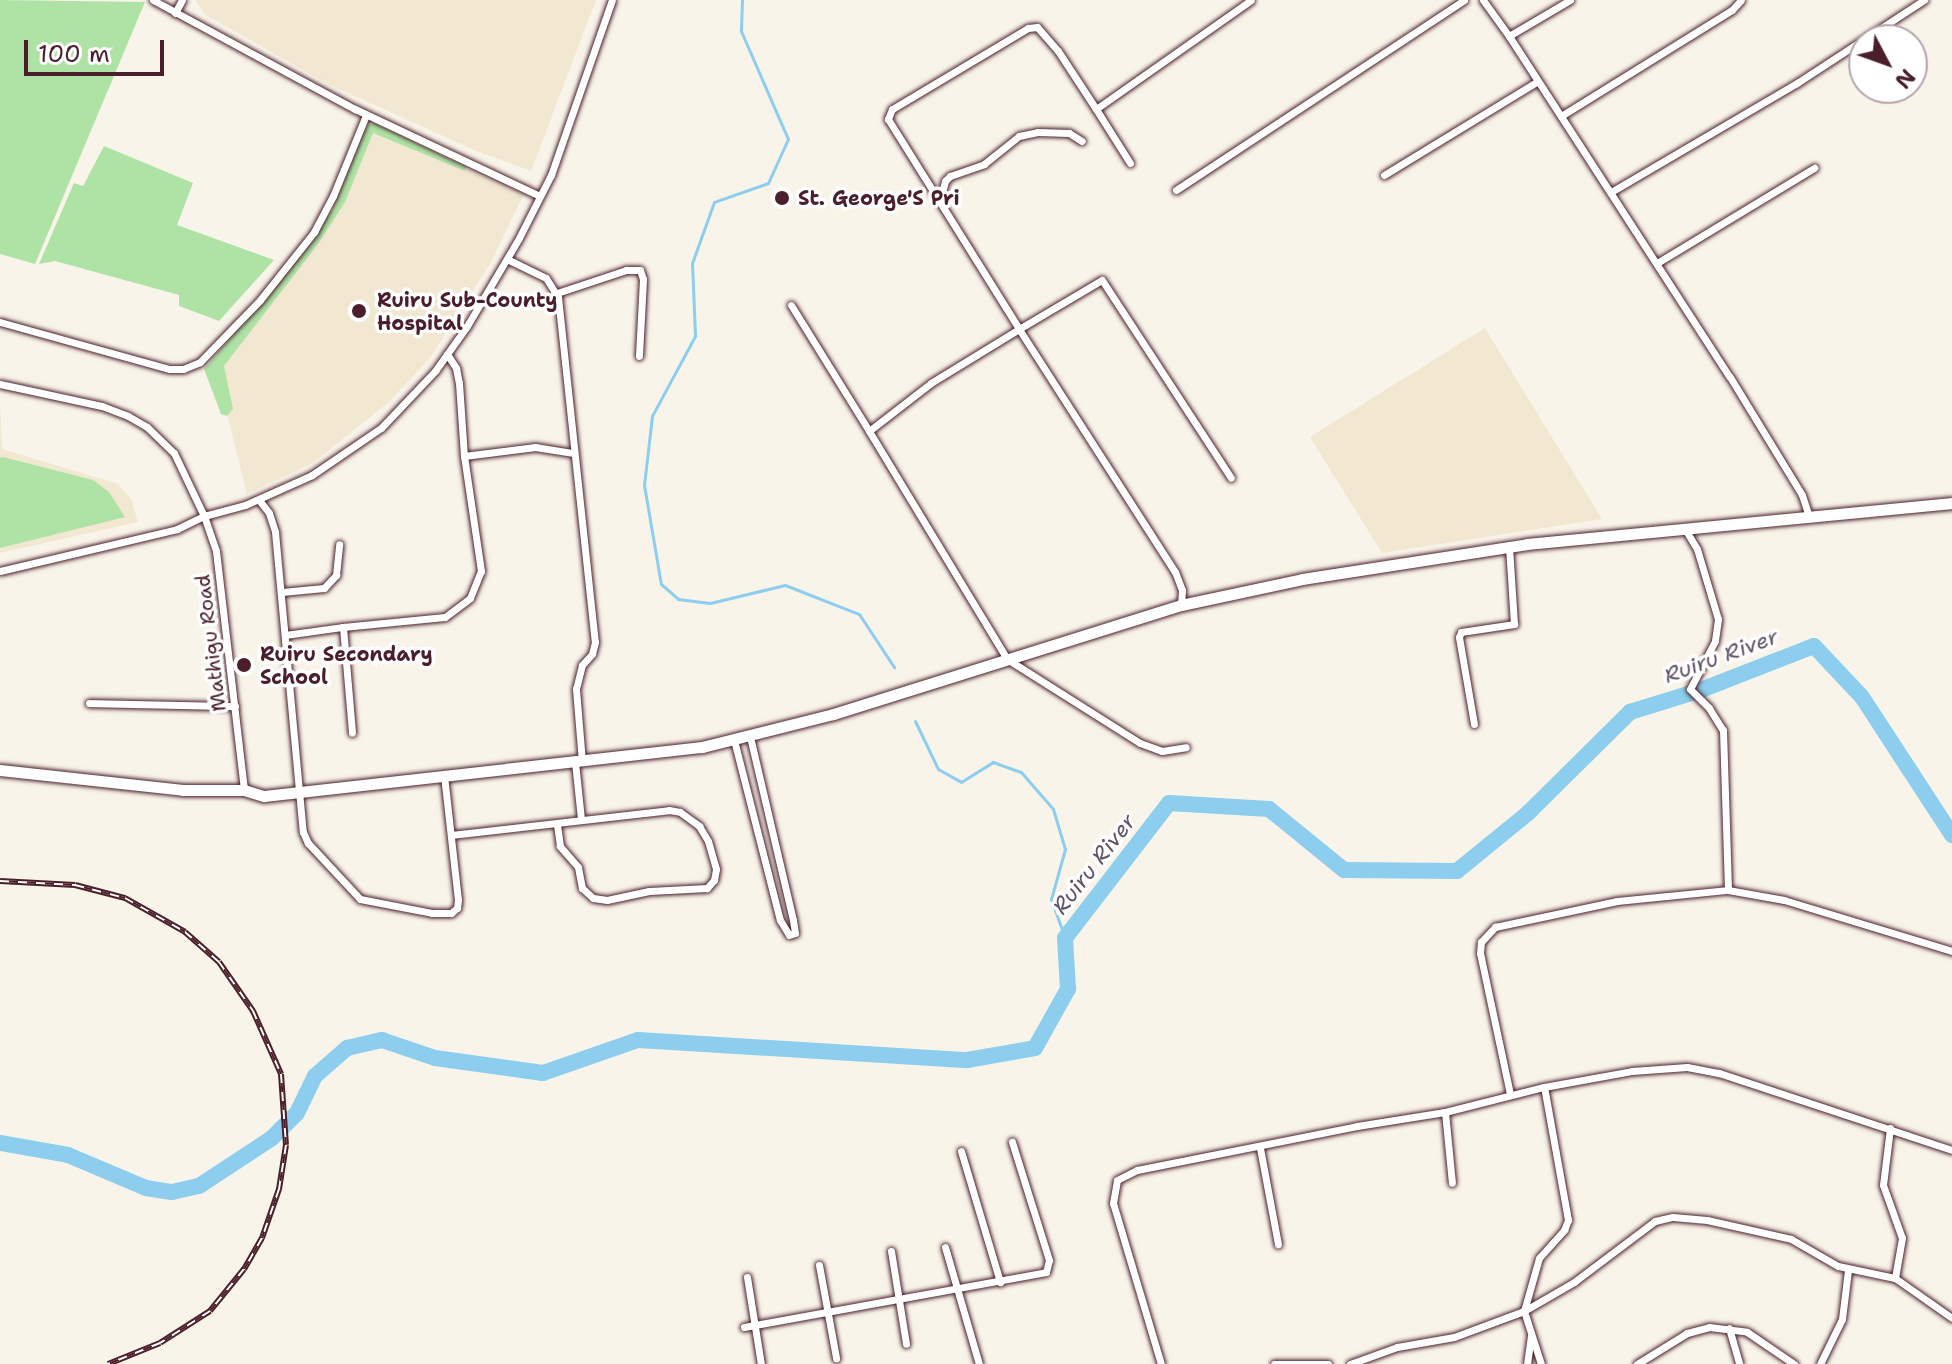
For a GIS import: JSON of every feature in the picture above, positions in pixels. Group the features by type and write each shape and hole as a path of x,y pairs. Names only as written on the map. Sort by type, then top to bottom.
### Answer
{"main road":[{"path":"0,770 183,790 244,790 264,796 578,762 750,737 1181,605 1302,579 1509,547 1952,503"}],"street":[{"path":"153,0 366,115 540,196"},
{"path":"175,13 182,0"},
{"path":"0,571 177,529 204,516 259,500 312,475 381,428 409,403 447,354 507,259 540,196 560,151 612,0"},
{"path":"1096,109 1251,0"},
{"path":"1176,190 1464,0"},
{"path":"1483,0 1657,263 1802,495 1809,517"},
{"path":"1509,36 1570,0"},
{"path":"1732,10 1741,0"},
{"path":"1561,116 1747,0"},
{"path":"1611,192 1797,83 1924,0"},
{"path":"1130,163 1096,109 1037,27 1028,28 892,109 888,119 940,200 996,297 1175,572 1182,590 1181,605"},
{"path":"1384,175 1538,81"},
{"path":"0,322 170,369 183,369 200,362 260,300 314,232 333,196 366,115"},
{"path":"940,200 945,181 950,176 984,164 1019,136 1038,132 1069,133 1082,141"},
{"path":"1657,263 1814,168"},
{"path":"507,259 546,278 557,293 595,642 592,654 582,665 576,689 581,819"},
{"path":"557,293 626,270 640,270 643,279 639,356"},
{"path":"869,431 931,383 1102,280 1231,478"},
{"path":"791,305 1007,659 1140,743 1162,751 1186,747"},
{"path":"285,635 445,617 470,598 481,571 464,456 456,368 447,354"},
{"name":"Mathigu Road","path":"0,384 102,406 147,427 174,453 204,516 216,551 244,790"},
{"path":"464,456 535,447 574,453"},
{"path":"259,500 273,520 302,793 303,832 308,843 360,899 432,913 451,913 457,908 458,900 444,776"},
{"path":"1685,529 1697,549 1718,619 1715,641 1692,680 1691,693 1723,730 1728,890"},
{"path":"282,592 324,588 336,575 339,544"},
{"path":"1474,724 1459,637 1461,632 1514,624 1509,547"},
{"path":"343,627 352,733"},
{"path":"89,703 235,706"},
{"path":"734,740 780,920 789,935 795,933 793,920 750,737"},
{"path":"748,790 761,787"},
{"path":"451,835 536,823 557,824 648,810 680,812 699,826 708,841 716,869 712,884 607,900 593,898 582,888 578,867 560,846 557,824"},
{"path":"1510,1094 1480,953 1486,934 1495,927 1570,910 1666,894 1728,890 1784,900 1952,951"},
{"path":"1161,1364 1113,1203 1117,1180 1148,1167 1445,1112 1544,1087 1632,1071 1687,1067 1719,1073 1952,1150"},
{"path":"1541,1364 1524,1311 1539,1258 1564,1230 1568,1220 1544,1087"},
{"path":"1445,1112 1452,1183"},
{"path":"1890,1128 1883,1185 1902,1238 1895,1278"},
{"path":"744,1327 955,1288 1040,1276 1049,1267 1012,1142"},
{"path":"1260,1148 1278,1244"},
{"path":"961,1151 1000,1282"},
{"path":"1350,1364 1397,1347 1454,1337 1524,1311 1574,1282 1655,1221 1673,1217 1773,1234 1848,1270 1895,1278 1952,1318"},
{"path":"945,1247 979,1364"},
{"path":"891,1251 906,1344"},
{"path":"819,1265 836,1358"},
{"path":"1820,1364 1842,1319 1848,1270"},
{"path":"747,1277 761,1364"},
{"path":"1637,1364 1687,1333 1709,1327 1729,1328 1762,1340 1794,1364"},
{"path":"1729,1328 1739,1364"},
{"path":"1527,1364 1532,1334"},
{"path":"1274,1364 1328,1364"}],"shaded area":[{"path":"195,0 596,0 531,171 474,150 328,84 204,14"},
{"name":"Ruiru Sub-County Hospital","path":"373,128 524,194 490,264 430,358 389,402 313,463 247,494 215,365 332,214"},
{"path":"1485,328 1602,519 1382,553 1310,437"},
{"path":"0,401 2,449 118,484 131,499 138,522 0,553"}],"green space":[{"path":"0,0 145,2 35,264 0,254"},
{"path":"374,123 466,167 465,171 373,133 345,202 318,244 224,366 233,409 227,416 221,414 204,369 278,283 332,211 364,132 368,125"},
{"path":"104,146 193,183 177,225 274,260 219,321 179,306 179,295 55,261 39,264 74,183 83,186"},
{"path":"0,458 93,480 109,492 125,517 0,548"}],"waterway":[{"path":"742,0 741,31 788,139 768,183 714,202 692,263 695,336 652,416 644,485 661,584 678,599 710,603 785,585 859,614 894,667"},
{"name":"Ruiru River","path":"0,1143 68,1155 146,1188 172,1192 199,1186 272,1138 297,1113 315,1076 347,1048 382,1040 435,1058 543,1073 638,1040 967,1060 1035,1048 1068,989 1065,938 1169,803 1269,809 1344,870 1457,871 1528,813 1630,712 1701,690 1814,646 1862,697 1952,835"},
{"path":"915,721 938,769 961,782 993,762 1021,772 1053,809 1065,849 1051,899 1065,938"}],"railway":[{"path":"0,881 75,885 125,898 185,932 219,962 253,1011 281,1074 286,1145 279,1189 262,1238 244,1269 210,1311 160,1343 108,1364"}],"place":[{"name":"St. George'S Pri","path":"782,198"},
{"name":"Ruiru Sub-County Hospital","path":"359,311"},
{"name":"Ruiru Secondary School","path":"244,665"}]}
